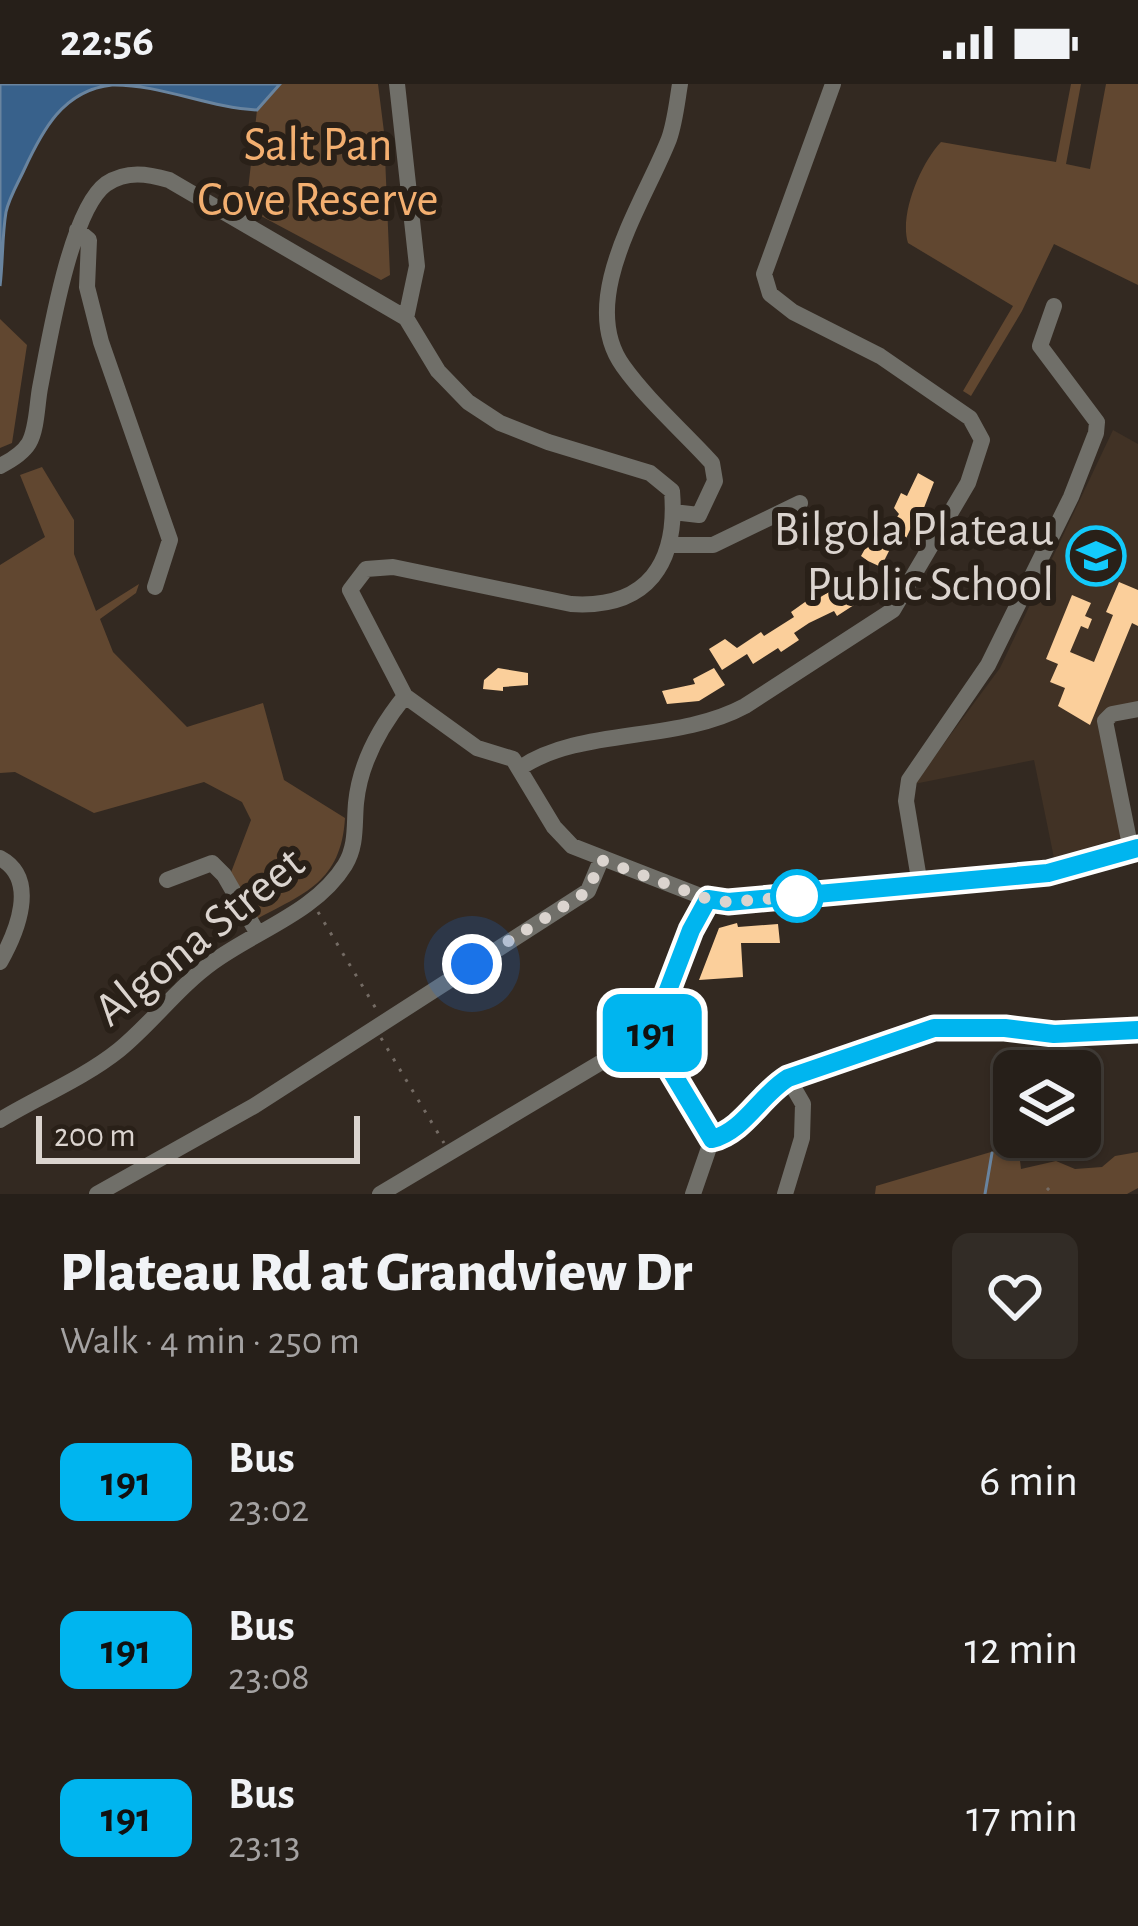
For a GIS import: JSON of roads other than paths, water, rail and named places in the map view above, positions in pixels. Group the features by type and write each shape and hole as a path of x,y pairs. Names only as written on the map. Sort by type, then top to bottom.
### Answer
{"street":[{"path":"397,84 417,266 406,318"},
{"path":"673,512 699,515 715,481 712,463 623,366 609,339 607,306 627,228 671,134 680,84"},
{"path":"520,768 534,758 561,751 699,725 745,706 892,610 968,483 982,440 970,418 880,356 793,312 770,294 764,274 833,84"},
{"path":"0,466 13,460 30,441 76,230 106,184 140,172 169,180 406,318 438,371 468,402 500,423 650,473 671,491 671,545 658,572 618,601 597,606 505,593 393,567 366,569 350,590 405,696 477,748 507,755 520,768 554,827 572,846 708,899 728,902 1048,873 1130,850"},
{"path":"76,230 89,240 86,267 92,305 132,437 170,540 154,587"},
{"path":"920,885 906,801 909,780 988,665 1071,497 1096,433 1097,422 1040,346 1054,306"},
{"path":"671,545 713,545 800,502"},
{"name":"Algona Street","path":"0,1120 116,1052 211,963 311,901 346,862 356,837 356,800 363,768 380,727 405,696"},
{"path":"1130,850 1105,721 1112,714 1138,709"},
{"path":"1097,732 1130,850"},
{"path":"0,858 15,869 22,896 0,962"},
{"path":"97,1194 254,1106 588,891 601,860"},
{"path":"166,880 212,863 258,934"},
{"path":"708,899 691,930 652,1032 712,1139"},
{"path":"693,1194 712,1139 736,1127 769,1090 788,1078 934,1028 1054,1034 1138,1030"},
{"path":"380,1194 652,1032"},
{"path":"785,1194 802,1138 803,1103 788,1078"}],"water":[{"path":"0,84 280,84 257,110 112,85 95,88 67,104 38,141 9,201 0,286"}],"waterway":[{"path":"985,1194 992,1153"}],"place":[{"name":"Bilgola Plateau Public School","path":"1096,556"}],"park label":[{"name":"Salt Pan Cove Reserve","path":"318,170"}]}
